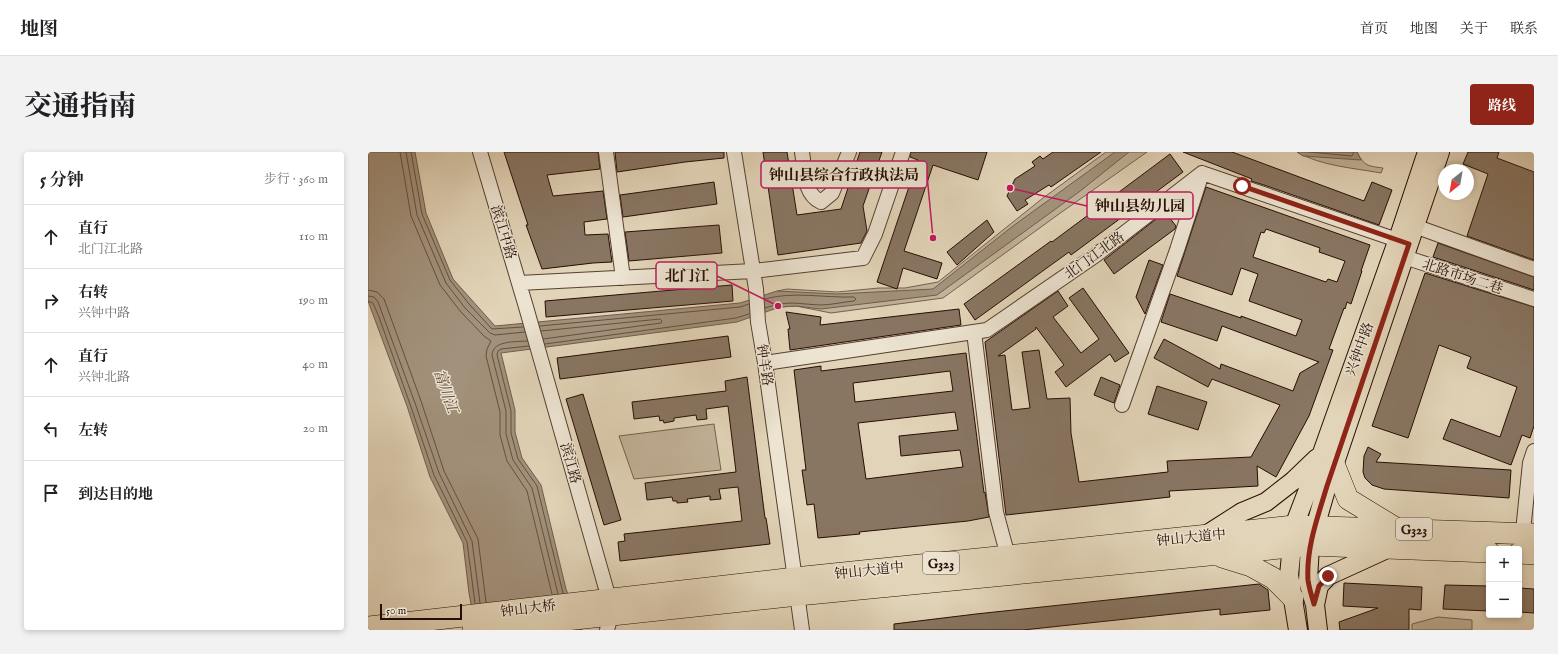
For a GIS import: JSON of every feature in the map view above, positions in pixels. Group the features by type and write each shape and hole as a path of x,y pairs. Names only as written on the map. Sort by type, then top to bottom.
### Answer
{"highway":[{"path":"1328,459 1348,499 1398,529"},
{"name":"G323","path":"1303,536 1398,529 1526,546"},
{"name":"钟山大道中","path":"588,609 609,614 796,587 1209,544 1303,536"},
{"name":"G323","path":"1303,536 1387,549 1486,552"},
{"path":"1209,544 1273,578 1293,598"},
{"name":"钟山大桥","path":"368,627 444,618 588,609"},
{"name":"钟山大桥","path":"473,630 588,609"}],"main road":[{"name":"兴钟中路","path":"1409,224 1426,152"},
{"name":"兴钟中路","path":"1303,536 1409,224 1440,152"},
{"path":"1209,544 1242,512 1266,502 1293,481 1328,459"},
{"path":"1298,630 1289,575 1303,536"},
{"path":"1303,536 1308,581 1314,604 1318,630"},
{"path":"1314,604 1319,586 1328,576 1387,549"}],"street":[{"name":"滨江中路","path":"480,152 528,312"},
{"path":"606,152 623,278"},
{"name":"钟羊路","path":"734,152 756,289 758,322 802,630"},
{"path":"802,152 807,188 813,198 821,202 832,193 849,152"},
{"path":"519,283 752,271 862,258 875,234 903,152"},
{"path":"1122,405 1177,250 1202,173 1401,248"},
{"name":"北门江北路","path":"765,363 987,330 1096,255 1202,173"},
{"path":"1409,224 1534,269"},
{"name":"北路市场二巷","path":"1401,248 1534,300"},
{"name":"滨江路","path":"528,312 609,614"},
{"path":"974,332 996,512 1010,565"},
{"path":"1526,546 1530,463 1534,451"}],"shaded area":[{"path":"1106,152 1147,152 943,298 831,313 796,306 780,307 777,291 787,289 837,292 879,288 905,288 938,282 1043,198"},
{"path":"1297,152 1357,152 1364,163 1374,167 1383,168 1381,173 1338,166 1306,157"},
{"path":"714,424 721,470 634,479 619,436"},
{"path":"1438,617 1472,620 1472,630 1412,630 1412,624"}],"water":[{"name":"富川江","path":"368,152 415,152 426,213 453,279 495,326 740,303 777,291 837,294 933,289 1013,226 1115,152 1129,152 1079,192 937,295 821,309 796,306 780,307 737,322 501,353 515,410 515,432 522,458 541,485 566,589 582,630 476,630 469,593 463,543 430,477 407,406 368,301"},
{"path":"1297,152 1357,152 1361,160 1303,156"}],"building":[{"path":"504,152 598,152 600,169 547,175 553,196 603,191 607,219 584,222 585,235 608,234 612,262 542,269 526,225 528,225"},
{"path":"615,152 724,152 724,158 617,172"},
{"path":"763,152 787,152 797,215 841,209 860,152 882,152 863,206 867,231 861,243 778,255"},
{"path":"911,152 987,152 978,180 933,165 904,251 942,263 937,279 903,268 897,289 877,282 918,160 910,157"},
{"path":"1053,152 1101,152 1051,187 1049,185 1025,200 1028,204 1017,211 1007,196 1015,179 1035,166 1032,162 1040,156 1043,159"},
{"path":"1183,152 1232,152 1364,201 1372,182 1392,190 1379,225 1251,181 1252,179"},
{"path":"1468,152 1499,152 1497,158 1534,172 1534,260 1467,236 1488,174 1474,168 1474,164 1463,164"},
{"path":"1170,154 1183,172 1071,255 1069,252 975,320 964,304 1051,241 1052,242"},
{"path":"714,182 717,204 623,217 620,195"},
{"path":"1206,187 1370,245 1351,304 1347,302 1345,309 1344,308 1329,349 1333,350 1309,416 1276,477 1257,466 1258,486 1169,491 1170,497 1006,515 985,342 1058,291 1068,306 1053,317 1081,353 1099,339 1069,298 1083,288 1129,353 1115,362 1110,354 1066,387 1055,372 1064,365 1036,327 1036,329 998,356 1005,355 1012,410 1030,408 1022,352 1039,350 1047,399 1070,398 1071,433 1079,482 1168,472 1167,461 1251,457 1280,405 1212,379 1208,387 1154,358 1164,339 1220,369 1221,364 1293,391 1300,373 1319,362 1222,326 1217,341 1161,322 1170,294 1241,318 1241,316 1296,336 1302,320 1249,301 1258,274 1241,268 1232,295 1177,276","holes":["1266,229 1320,248 1319,252 1345,261 1337,282 1328,279 1326,282 1253,257 1261,232 1264,233"]},
{"path":"1165,212 1176,226 1175,229 1114,274 1104,260"},
{"path":"987,220 994,232 957,265 947,252"},
{"path":"719,225 722,253 629,261 625,232"},
{"path":"1438,243 1534,277 1534,290 1433,257"},
{"path":"1149,260 1163,265 1145,314 1136,297"},
{"path":"1425,273 1534,307 1534,426 1530,438 1522,435 1511,465 1443,439 1451,419 1500,437 1517,387 1467,368 1471,357 1439,345 1408,438 1372,426"},
{"path":"732,285 733,301 546,317 545,301"},
{"path":"959,309 961,325 790,350 788,329 790,329 786,312 821,317 820,325"},
{"path":"728,336 731,357 560,379 557,358"},
{"path":"966,353 984,493 985,492 989,517 968,521 859,532 860,534 818,538 814,504 807,505 802,470 806,470 794,370 821,366 821,371","holes":["950,371 953,391 855,402 853,383","955,412 958,430 899,436 901,456 960,450 963,467 866,479 858,423"]},
{"path":"747,377 765,518 770,544 620,561 618,542 625,541 624,534 742,521 738,487 719,489 721,499 710,500 710,496 687,499 688,502 677,503 677,501 673,501 672,497 647,500 645,483 736,472 728,406 706,409 707,419 697,420 696,415 674,418 674,421 664,423 663,420 660,421 659,416 634,419 632,402 726,391 725,381"},
{"path":"1101,377 1120,385 1114,403 1094,395"},
{"path":"1157,386 1207,402 1198,430 1148,414"},
{"path":"583,394 621,520 604,525 566,399"},
{"path":"1368,447 1381,454 1376,462 1511,470 1509,498 1384,489 1372,485 1365,478 1363,472 1364,456"},
{"path":"1344,583 1422,587 1421,610 1409,609 1409,630 1340,630 1339,622 1378,608 1343,606"},
{"path":"1259,584 1268,590 1270,610 1220,615 1220,609 1023,630 894,630 894,624"},
{"path":"1445,585 1486,586 1486,611 1443,609"},
{"path":"1522,588 1534,589 1534,613 1522,612"}],"place":[{"name":"钟山县幼儿园","path":"1010,188"},
{"name":"钟山县综合行政执法局","path":"933,238"},
{"name":"北门江","path":"778,306"}],"route":[{"path":"1242,186 1409,244 1314,526 1310,545 1308,581 1314,604 1319,586 1328,576"}]}
